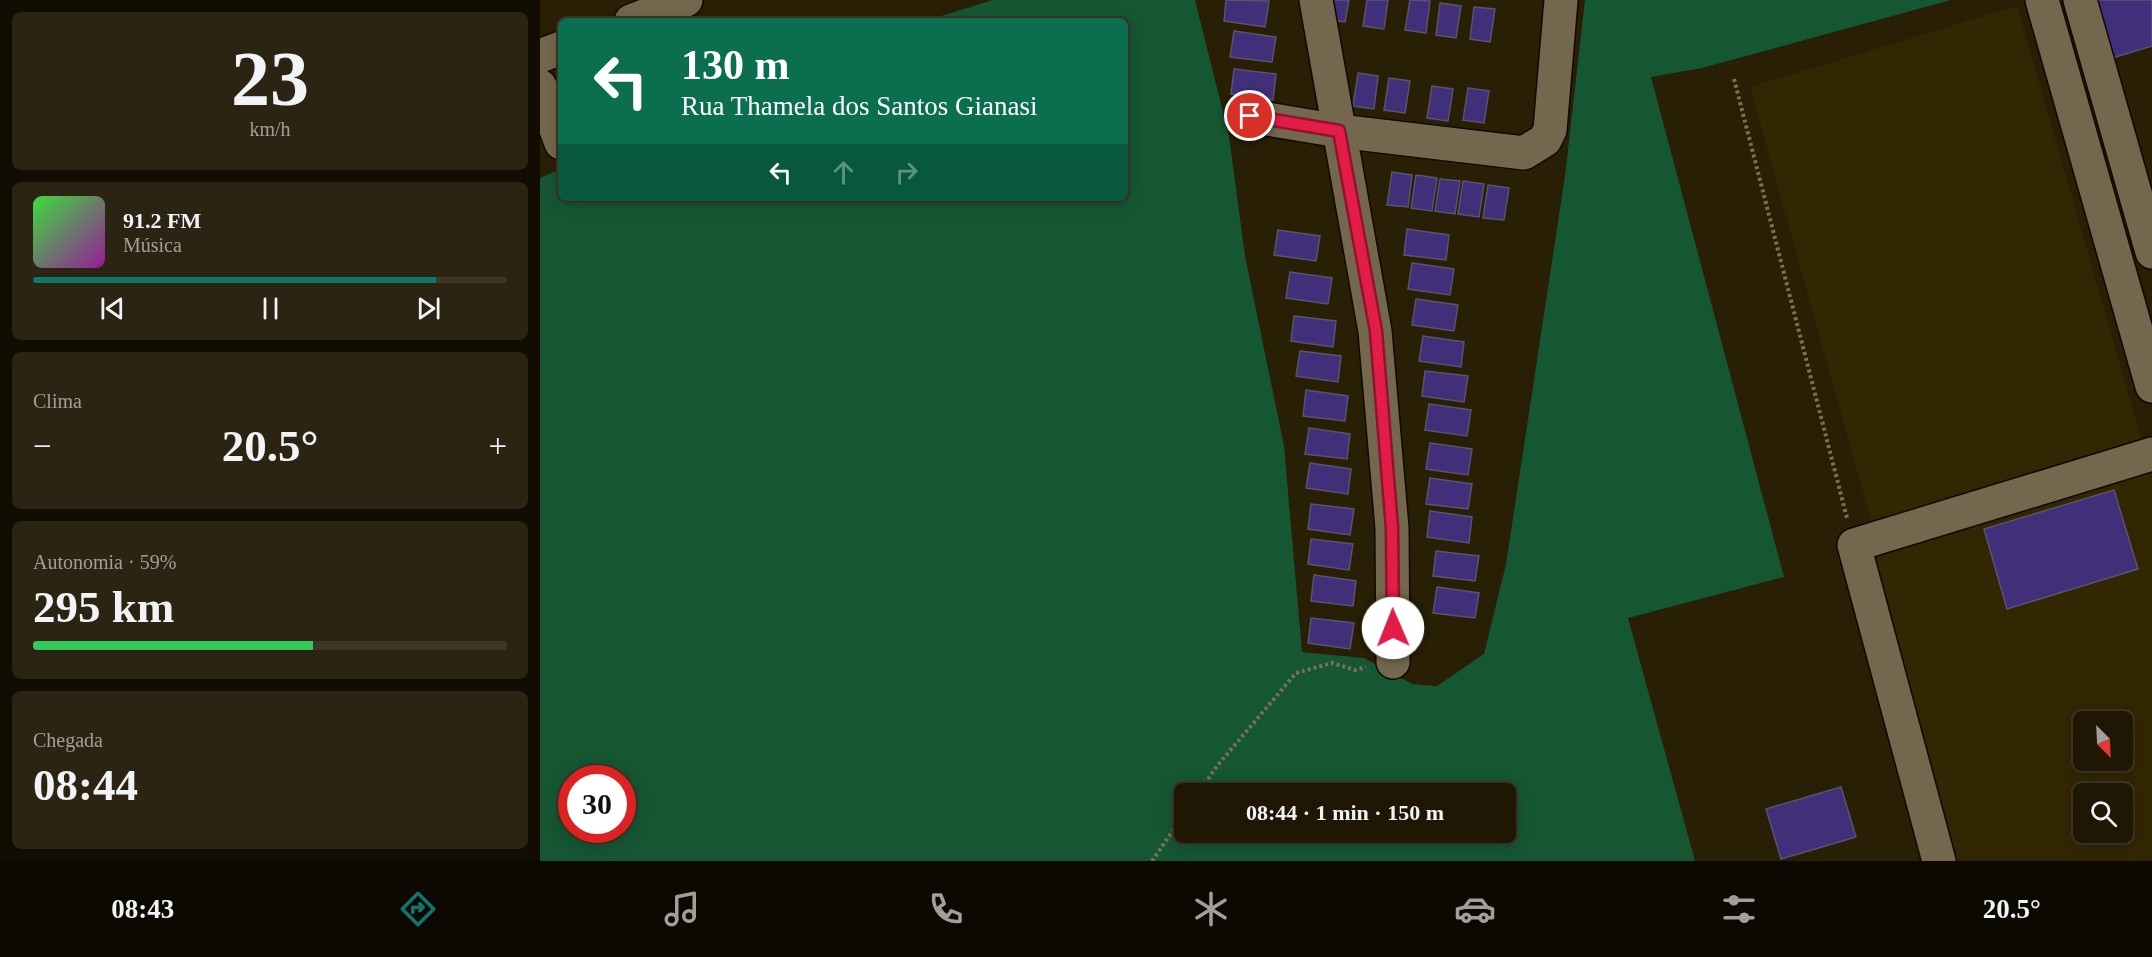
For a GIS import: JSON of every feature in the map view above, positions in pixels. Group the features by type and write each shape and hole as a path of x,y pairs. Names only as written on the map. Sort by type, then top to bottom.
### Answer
{"street":[{"path":"639,18 686,0"},
{"path":"1316,0 1376,331 1392,528 1393,662"},
{"path":"1250,116 1339,131 1524,153 1545,140 1550,130 1561,0"},
{"path":"2042,0 2152,386"},
{"path":"2080,0 2152,252"},
{"path":"540,56 558,49"},
{"path":"540,86 558,135"},
{"path":"1939,861 1854,545 2152,454"}],"path":[{"path":"1734,79 1854,545"},
{"path":"1205,783 1217,766 1296,673 1332,663 1355,670 1393,662"},
{"path":"1152,861 1174,829"}],"shaded area":[{"path":"2017,6 2143,444 1871,521 1750,87"},
{"path":"2152,471 2152,861 1956,861 1874,553"}],"green space":[{"path":"993,0 1195,0 1229,136 1245,256 1284,446 1302,652 1364,658 1412,684 1437,686 1484,654 1506,564 1565,176 1585,0 1951,0 1702,68 1651,77 1784,577 1628,618 1695,861 540,861 540,178 558,170 558,201 1128,201 1128,18 935,18"}],"building":[{"path":"1226,0 1269,1 1265,27 1224,21"},
{"path":"1327,0 1349,0 1345,22 1324,19"},
{"path":"1367,0 1388,0 1384,29 1363,26"},
{"path":"1410,0 1430,1 1426,33 1405,30"},
{"path":"2095,0 2152,0 2152,46 2112,58"},
{"path":"1440,3 1461,6 1456,38 1436,35"},
{"path":"1474,7 1495,9 1490,42 1470,39"},
{"path":"1234,31 1276,37 1272,62 1230,57"},
{"path":"1234,69 1276,74 1273,100 1231,94"},
{"path":"1358,73 1378,76 1374,109 1353,106"},
{"path":"1389,78 1410,81 1405,113 1384,110"},
{"path":"1432,86 1453,89 1448,121 1427,118"},
{"path":"1468,88 1489,91 1484,123 1463,120"},
{"path":"1392,172 1412,175 1408,207 1387,205"},
{"path":"1416,175 1437,178 1432,211 1411,208"},
{"path":"1440,179 1460,181 1455,214 1435,211"},
{"path":"1463,181 1484,184 1479,217 1458,214"},
{"path":"1488,185 1509,188 1504,220 1483,218"},
{"path":"1407,229 1449,235 1446,260 1404,255"},
{"path":"1278,230 1320,236 1316,261 1274,255"},
{"path":"1412,263 1454,269 1450,295 1408,289"},
{"path":"1290,272 1332,278 1328,304 1286,298"},
{"path":"1416,299 1458,305 1454,331 1412,325"},
{"path":"1294,316 1336,321 1333,347 1291,341"},
{"path":"1423,336 1464,342 1461,367 1419,361"},
{"path":"1300,351 1341,356 1338,382 1296,376"},
{"path":"1425,371 1468,376 1464,402 1422,396"},
{"path":"1306,390 1348,396 1345,421 1303,416"},
{"path":"1429,404 1471,410 1467,436 1425,430"},
{"path":"1309,428 1350,434 1347,459 1305,454"},
{"path":"1430,443 1472,449 1468,475 1426,469"},
{"path":"1310,463 1351,469 1348,494 1306,488"},
{"path":"1430,478 1472,484 1468,509 1426,504"},
{"path":"2114,490 2138,569 2007,609 1984,529"},
{"path":"1311,504 1354,509 1350,535 1308,529"},
{"path":"1430,511 1472,517 1469,543 1427,537"},
{"path":"1311,539 1353,544 1349,570 1308,564"},
{"path":"1436,551 1479,556 1475,581 1433,576"},
{"path":"1314,575 1356,581 1353,606 1311,601"},
{"path":"1437,587 1479,593 1475,618 1433,613"},
{"path":"1311,618 1354,623 1350,649 1308,643"},
{"path":"1841,787 1856,837 1781,859 1766,809"}],"route":[{"path":"1250,116 1339,131 1376,331 1392,528 1393,628"}]}
